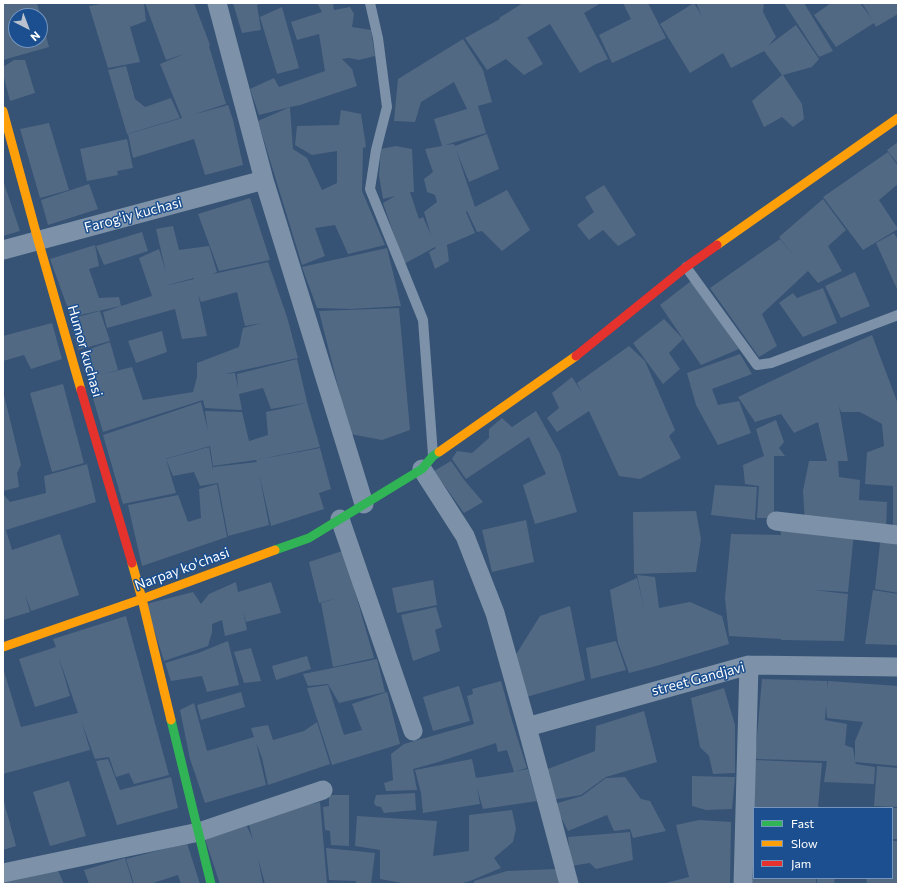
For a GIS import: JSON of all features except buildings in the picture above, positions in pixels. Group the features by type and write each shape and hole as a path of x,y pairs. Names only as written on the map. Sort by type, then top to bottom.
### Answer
{"street":[{"path":"216,3 264,180 364,504"},
{"name":"Humor kuchasi","path":"3,111 38,240 142,599 211,884"},
{"name":"Narpay ko'chasi","path":"3,647 142,599 309,538 428,462 573,358 686,267 898,118"},
{"name":"Farog'iy kuchasi","path":"3,250 264,180"},
{"path":"428,462 465,536 495,613 569,884"},
{"path":"340,519 412,731"},
{"path":"776,521 898,535"},
{"path":"743,884 749,665"},
{"name":"street Gandjavi","path":"527,727 749,665 898,667"},
{"path":"3,873 199,832 323,790"}],"lane":[{"path":"370,3 378,38 387,107 376,150 370,189 422,320 428,462"},
{"path":"686,267 757,366 771,363 898,315"}],"traffic: fast":[{"path":"275,550 309,538 422,469 433,456 439,452"},
{"path":"171,720 211,884"}],"traffic: slow":[{"path":"3,111 81,390"},
{"path":"717,245 898,118"},
{"path":"439,452 576,356"},
{"path":"3,647 142,599 275,550"},
{"path":"132,563 171,720"}],"traffic: jam":[{"path":"576,356 686,267 717,245"},
{"path":"81,390 132,563"}]}
